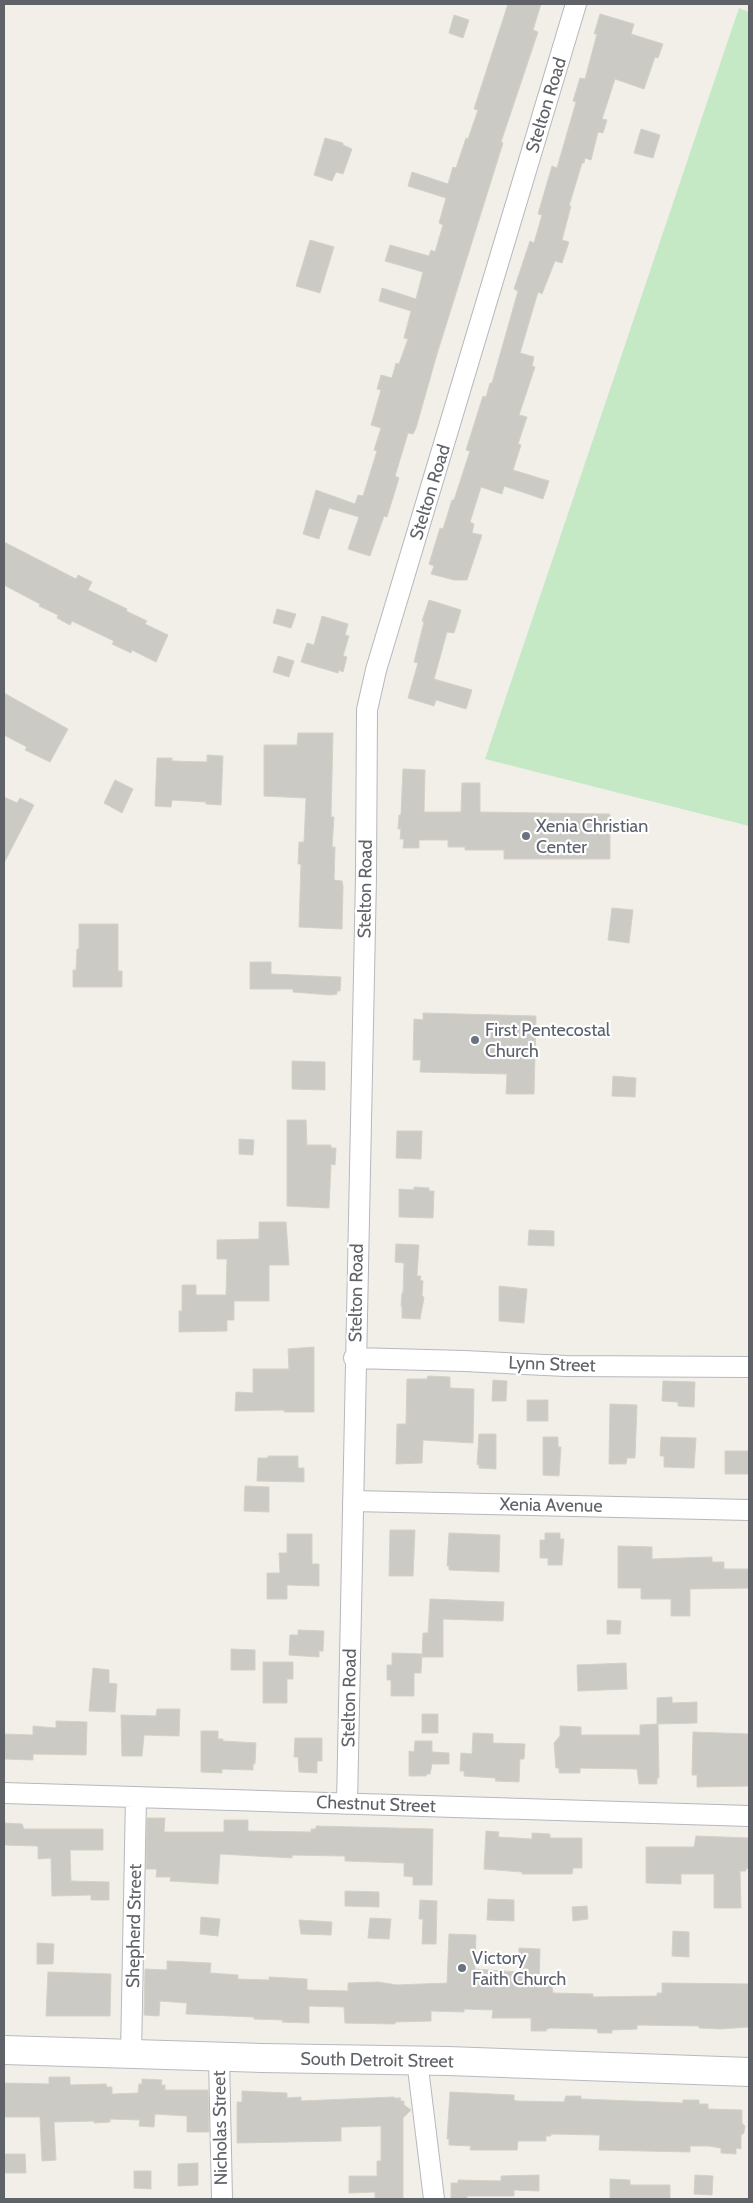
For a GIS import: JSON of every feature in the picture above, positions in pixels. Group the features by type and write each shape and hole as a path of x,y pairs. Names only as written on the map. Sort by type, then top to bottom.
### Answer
{"main road":[{"name":"South Detroit Street","path":"4,2050 219,2057 417,2060 749,2072"}],"street":[{"name":"Stelton Road","path":"346,1804 353,1501 354,1358 366,876 367,710 376,670 576,4"},
{"name":"Lynn Street","path":"354,1358 566,1366 749,1367"},
{"name":"Xenia Avenue","path":"353,1501 749,1510"},
{"name":"Chestnut Street","path":"4,1793 749,1816"},
{"name":"Shepherd Street","path":"131,2054 136,1797"},
{"name":"Nicholas Street","path":"219,2057 222,2199"},
{"path":"417,2060 434,2199"}],"green space":[{"path":"739,8 749,12 749,826 485,759"}],"building":[{"path":"508,4 541,4 533,30 538,32 501,142 503,143 437,354 416,428 413,434 408,433 395,476 399,478 387,517 384,516 370,556 348,549 359,517 329,508 319,539 303,534 316,490 355,504 358,495 363,496 377,451 374,450 381,428 371,425 381,390 377,389 381,375 392,378 396,363 399,364 408,339 404,338 411,311 379,301 382,288 416,299 423,272 385,261 390,245 429,256 431,250 435,252 443,225 439,223 446,198 408,186 412,172 448,184 453,167 456,168 478,110 474,109"},
{"path":"600,14 634,24 631,34 663,44 658,58 655,57 644,89 615,79 602,119 607,120 603,133 598,132 591,160 585,158 584,163 582,163 569,206 571,206 562,240 569,242 562,263 555,261 542,294 538,292 520,353 534,357 532,366 535,367 519,415 527,417 518,444 521,445 513,470 549,481 543,499 504,486 502,494 481,487 470,522 474,524 472,533 482,535 467,580 454,580 431,574 434,566 429,564 440,528 443,529 470,451 466,450 483,396 486,397 490,383 492,383 518,291 514,289 530,241 534,243 542,215 538,214 552,166 557,168 576,102 573,101 580,78 585,79 597,34 594,34"},
{"path":"454,15 469,20 463,38 449,33"},
{"path":"641,129 660,135 653,158 634,153"},
{"path":"325,138 343,143 343,145 352,149 343,174 336,172 332,181 314,175"},
{"path":"310,240 334,247 320,293 296,286"},
{"path":"4,542 76,579 78,575 92,582 88,590 127,609 126,611 147,621 145,624 168,635 156,662 132,650 131,653 112,644 114,641 72,621 70,625 57,618 58,615 39,606 40,604 4,585"},
{"path":"429,600 461,610 454,633 447,632 434,679 472,690 466,709 436,700 434,706 408,698 418,663 414,662 424,622 422,621"},
{"path":"277,609 296,614 291,628 273,623"},
{"path":"322,616 348,624 345,635 349,636 343,656 347,657 343,672 339,670 338,673 301,662 307,643 314,645"},
{"path":"278,656 294,661 289,677 273,672"},
{"path":"4,693 68,729 50,762 25,750 27,747 4,735"},
{"path":"298,733 333,733 331,817 334,817 332,847 335,847 334,880 342,881 343,886 342,929 299,927 301,864 298,864 299,842 304,842 306,798 264,796 264,745 297,745"},
{"path":"207,755 223,756 221,805 172,800 171,807 155,806 157,758 172,758 172,761 207,762"},
{"name":"Xenia Christian Center","path":"403,769 425,770 424,812 461,812 462,783 480,783 480,812 610,814 610,859 504,859 504,850 465,850 465,847 448,847 448,840 419,840 419,848 403,848 404,839 400,839 401,829 398,829 399,815 401,815"},
{"path":"115,780 133,789 122,813 104,803"},
{"path":"4,797 17,803 20,798 34,805 4,863"},
{"path":"612,908 633,910 629,943 608,940"},
{"path":"79,924 118,924 118,971 122,971 122,987 73,987 73,970 76,970 77,949 79,949"},
{"path":"250,962 271,962 271,974 341,977 340,991 337,991 337,994 331,995 293,992 293,989 250,989"},
{"name":"First Pentecostal Church","path":"423,1013 536,1016 534,1094 506,1094 507,1074 420,1072 421,1060 413,1060 414,1019 423,1020"},
{"path":"292,1061 325,1062 325,1090 292,1089"},
{"path":"613,1076 636,1078 635,1097 612,1096"},
{"path":"287,1120 306,1120 307,1145 331,1145 331,1148 336,1148 335,1165 331,1164 329,1208 287,1206"},
{"path":"397,1131 422,1131 421,1159 396,1158"},
{"path":"239,1139 254,1140 253,1155 239,1154"},
{"path":"414,1187 429,1188 429,1191 434,1191 433,1218 399,1217 399,1189 414,1190"},
{"path":"259,1222 286,1222 289,1265 269,1265 269,1301 234,1301 234,1320 227,1320 227,1331 179,1332 179,1311 182,1311 182,1285 196,1285 196,1295 226,1295 227,1259 217,1259 217,1240 259,1239"},
{"path":"529,1230 554,1231 554,1246 528,1245"},
{"path":"396,1244 419,1245 417,1276 421,1276 420,1280 423,1281 422,1295 424,1298 420,1319 402,1318 404,1263 395,1262"},
{"path":"499,1286 527,1289 524,1323 499,1321"},
{"path":"314,1347 314,1412 284,1412 284,1410 235,1411 236,1392 253,1393 253,1369 289,1369 288,1349"},
{"path":"428,1376 450,1377 450,1388 474,1389 473,1443 423,1440 422,1463 396,1464 397,1424 406,1424 407,1379 427,1379"},
{"path":"493,1380 507,1381 506,1401 492,1401"},
{"path":"663,1381 695,1382 694,1407 678,1406 678,1402 662,1401"},
{"path":"527,1400 548,1400 548,1421 527,1421"},
{"path":"610,1404 637,1405 635,1458 627,1458 626,1464 609,1464"},
{"path":"479,1434 496,1434 496,1469 479,1468 479,1464 477,1465"},
{"path":"543,1437 558,1437 558,1447 561,1447 559,1476 543,1475"},
{"path":"661,1437 696,1438 694,1468 664,1467 664,1456 660,1456"},
{"path":"725,1451 749,1451 749,1474 725,1474"},
{"path":"268,1456 298,1456 298,1468 304,1468 304,1482 257,1481 258,1458 268,1458"},
{"path":"245,1486 269,1487 269,1512 244,1511"},
{"path":"390,1530 415,1530 413,1576 389,1576"},
{"path":"449,1533 500,1535 499,1572 449,1570 449,1566 447,1566"},
{"path":"545,1533 560,1533 560,1539 564,1539 562,1565 548,1565 548,1558 540,1558 540,1540 545,1540"},
{"path":"287,1534 312,1534 312,1564 319,1564 319,1586 287,1585 287,1599 267,1599 267,1573 280,1573 279,1553 287,1553"},
{"path":"618,1546 652,1547 652,1559 712,1557 712,1562 724,1562 724,1569 749,1569 749,1588 690,1589 690,1616 671,1616 671,1599 641,1599 641,1588 618,1588"},
{"path":"430,1599 504,1602 503,1621 443,1619 443,1657 422,1657 423,1633 428,1633"},
{"path":"607,1620 621,1621 620,1634 607,1634"},
{"path":"298,1630 324,1631 323,1651 319,1651 319,1657 289,1655 290,1635 298,1635"},
{"path":"231,1649 255,1650 255,1670 231,1670"},
{"path":"392,1653 422,1654 421,1673 414,1673 414,1696 391,1696 391,1680 387,1680 387,1665 392,1665"},
{"path":"263,1662 293,1662 293,1679 287,1679 287,1703 263,1703"},
{"path":"626,1663 627,1689 578,1691 577,1665"},
{"path":"93,1668 109,1670 109,1683 117,1684 115,1712 89,1711"},
{"path":"672,1697 672,1703 697,1702 697,1723 657,1724 657,1698"},
{"path":"157,1709 180,1709 179,1736 144,1735 142,1756 122,1756 121,1715 156,1716"},
{"path":"422,1714 438,1714 438,1733 422,1733"},
{"path":"56,1721 87,1722 86,1755 33,1754 33,1760 4,1759 4,1734 33,1735 33,1726 56,1728"},
{"path":"658,1724 659,1778 657,1778 657,1784 639,1784 637,1769 580,1768 580,1773 559,1773 559,1768 556,1768 554,1743 560,1736 560,1726 581,1727 581,1735 640,1735 640,1725"},
{"path":"201,1731 218,1731 218,1739 223,1739 223,1741 256,1743 253,1770 222,1769 222,1773 201,1772"},
{"path":"693,1732 749,1734 749,1786 697,1787 697,1775 692,1775"},
{"path":"473,1733 493,1734 493,1743 525,1744 524,1759 520,1759 519,1782 495,1781 496,1778 464,1776 464,1771 460,1771 461,1753 472,1754"},
{"path":"295,1738 322,1738 322,1761 317,1761 317,1773 299,1772 298,1757 294,1757"},
{"path":"415,1741 432,1741 432,1752 449,1753 449,1764 432,1764 430,1774 426,1776 409,1776 409,1751 414,1752"},
{"path":"147,1818 165,1818 164,1832 224,1832 224,1820 248,1820 248,1831 311,1832 311,1829 316,1829 316,1826 433,1829 432,1885 413,1885 413,1877 404,1876 404,1863 345,1861 345,1856 292,1855 292,1858 220,1854 218,1884 170,1881 171,1877 156,1877 157,1869 146,1869"},
{"path":"4,1823 22,1824 24,1829 103,1829 103,1850 70,1850 71,1881 109,1882 109,1900 91,1900 91,1895 52,1896 51,1858 38,1859 38,1846 4,1845"},
{"path":"486,1831 499,1832 498,1837 532,1839 532,1833 550,1834 550,1838 582,1838 582,1868 573,1868 572,1874 522,1874 522,1872 484,1869"},
{"path":"696,1836 749,1838 749,1869 746,1868 746,1871 740,1871 741,1908 714,1908 714,1874 681,1874 681,1884 646,1883 646,1847 694,1847"},
{"path":"345,1891 379,1892 379,1907 345,1906"},
{"path":"488,1899 514,1900 514,1921 487,1920"},
{"path":"420,1900 437,1901 436,1944 422,1944 423,1919 419,1919"},
{"path":"587,1906 588,1919 573,1921 572,1907"},
{"path":"201,1917 220,1919 218,1936 200,1934"},
{"path":"370,1918 391,1919 389,1939 368,1938"},
{"path":"299,1920 332,1922 331,1935 301,1934"},
{"path":"673,1931 689,1932 689,1957 672,1956"},
{"path":"449,1934 476,1935 475,1969 518,1972 519,1948 540,1949 539,1986 552,1986 553,1993 593,1994 593,1997 657,1996 657,1993 662,1993 662,1983 749,1984 749,2027 720,2029 699,2028 699,2026 637,2025 637,2029 612,2030 612,2033 598,2033 597,2029 550,2028 546,2031 531,2031 531,2018 492,2018 493,2010 464,2009 464,2012 431,2011 431,2021 395,2022 395,2024 345,2023 344,2007 309,2006 309,2023 282,2022 283,2020 254,2019 254,2017 186,2014 187,2003 160,2001 159,2016 144,2015 145,1969 167,1970 167,1961 211,1963 210,1973 238,1975 238,1979 269,1980 269,1977 307,1979 307,1990 348,1991 348,1983 378,1982 397,1985 447,1983"},
{"path":"37,1943 54,1944 53,1964 37,1964"},
{"path":"48,1972 111,1974 110,2016 46,2016"},
{"path":"49,2077 70,2077 70,2085 106,2084 107,2087 112,2087 112,2094 138,2093 139,2084 142,2084 142,2079 162,2080 161,2085 165,2085 165,2090 208,2090 209,2132 187,2132 187,2116 155,2114 154,2127 139,2126 140,2120 110,2119 110,2122 94,2123 94,2121 54,2122 56,2160 42,2161 40,2117 4,2117 4,2083 49,2084"},
{"path":"242,2091 287,2093 287,2098 301,2097 301,2101 401,2098 400,2101 404,2101 404,2105 411,2110 403,2118 403,2199 375,2199 375,2192 349,2193 349,2176 377,2176 377,2161 381,2161 381,2126 341,2127 341,2141 237,2143 237,2102 242,2102"},
{"path":"450,2092 514,2095 514,2100 517,2101 564,2102 566,2096 581,2096 581,2099 683,2103 683,2100 699,2100 699,2104 708,2104 708,2109 742,2110 742,2123 745,2126 744,2133 741,2135 741,2149 736,2148 736,2154 721,2153 721,2148 708,2146 690,2146 690,2152 599,2150 600,2135 551,2134 551,2136 546,2136 546,2141 518,2141 517,2150 470,2150 471,2146 449,2145 449,2139 447,2139"},
{"path":"4,2154 25,2154 26,2173 4,2173"},
{"path":"198,2163 198,2185 178,2186 178,2164"},
{"path":"134,2171 151,2171 151,2189 134,2188"},
{"path":"539,2175 539,2191 514,2190 514,2196 467,2196 467,2199 451,2199 451,2183 458,2183 458,2180 501,2181 501,2176"},
{"path":"695,2175 713,2176 712,2195 694,2194"},
{"path":"610,2179 630,2180 630,2185 670,2185 670,2199 610,2199"}],"place":[{"name":"Xenia Christian Center","path":"526,836"},
{"name":"First Pentecostal Church","path":"475,1040"},
{"name":"Victory Faith Church","path":"462,1968"}]}
